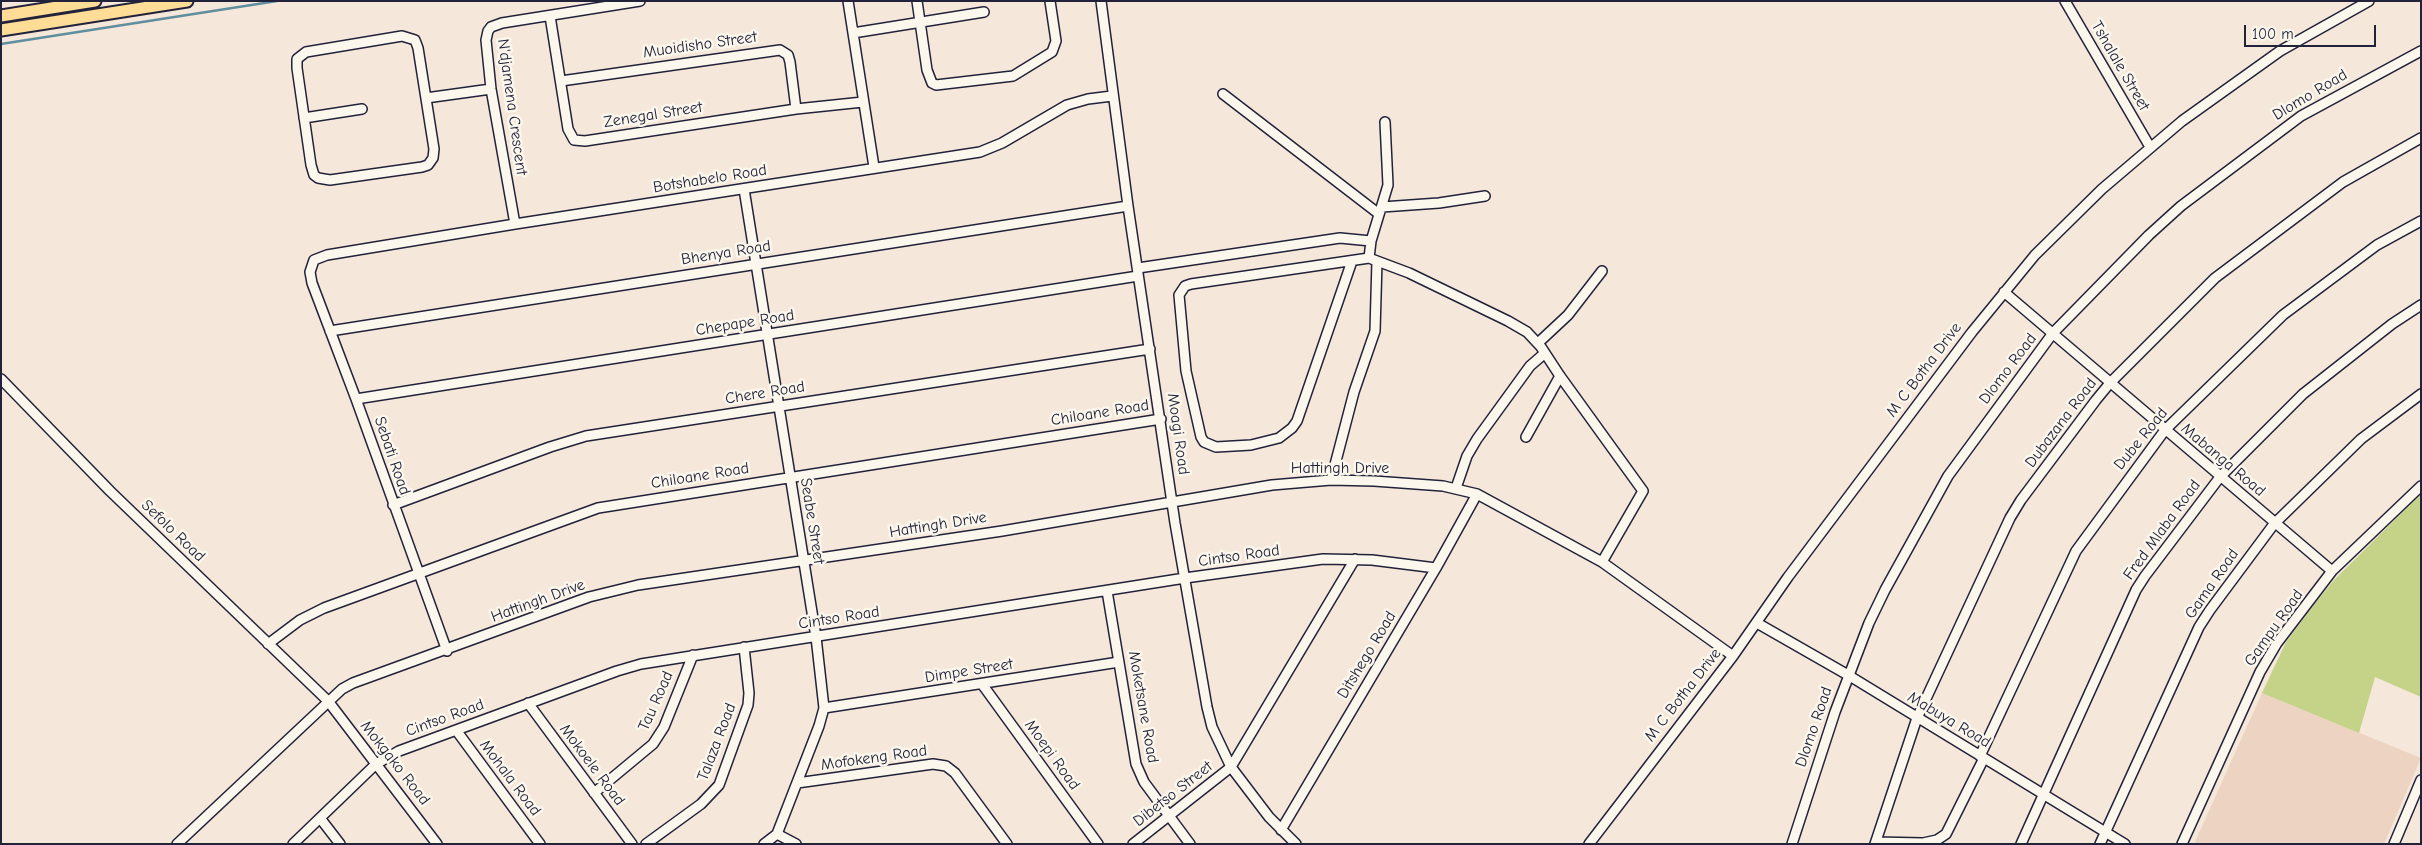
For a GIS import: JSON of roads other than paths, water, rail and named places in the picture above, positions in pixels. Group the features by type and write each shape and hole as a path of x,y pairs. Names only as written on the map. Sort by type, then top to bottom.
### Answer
{"main road":[{"path":"1,16 95,1"},
{"path":"1,30 187,1"}],"street":[{"name":"N'djamena Crescent","path":"515,224 491,90 486,40 488,30 502,23 640,1"},
{"path":"848,1 874,167"},
{"path":"917,1 927,70 932,83 950,84 1013,76 1046,56 1054,49 1056,41 1050,1"},
{"name":"Moagi Road","path":"1101,1 1128,206 1173,502 1207,708 1212,727 1231,767 1281,830 1296,844"},
{"name":"Tshalale Street","path":"2065,1 2150,147"},
{"name":"M C Botha Drive","path":"1589,844 1733,656 1829,522 2004,292 2078,212 2150,147 2280,51 2369,1"},
{"path":"853,33 984,12"},
{"name":"Zenegal Street","path":"550,16 569,134 574,140 579,141 796,109 863,102"},
{"path":"402,36 411,38 418,48 434,153 431,162 422,167 330,180 318,178 312,170 304,118 297,59 303,53 402,36"},
{"name":"Muoidisho Street","path":"561,81 780,50 788,55 790,62 796,109"},
{"name":"Dlomo Road","path":"1792,844 1848,675 1873,615 1944,483 2053,333 2149,234 2181,206 2301,116 2421,51"},
{"path":"426,98 491,90"},
{"path":"1223,94 1381,210 1485,196"},
{"name":"Botshabelo Road","path":"310,272 314,260 327,255 986,150 1002,143 1067,104 1112,96"},
{"path":"304,118 362,109"},
{"path":"1330,480 1354,392 1374,331 1371,241 1388,185 1385,122"},
{"name":"Dubazana Road","path":"1876,843 1918,718 2015,509 2110,383 2215,278 2343,182 2421,138"},
{"name":"Seabe Street","path":"744,189 802,561 816,637 824,708 777,834"},
{"name":"Bhenya Road","path":"330,331 1128,206"},
{"name":"Dube Road","path":"1876,843 1923,843 1937,840 1946,834 2076,550 2165,430 2283,315 2377,245 2421,221"},
{"name":"Chepape Road","path":"356,399 768,335 1340,238 1371,241"},
{"path":"1352,261 1292,428 1279,438 1250,445 1216,447 1204,442 1199,430 1186,371 1179,302 1182,290 1191,284 1352,261 1373,259 1410,273 1508,320 1527,332 1538,343 1643,491 1602,562"},
{"path":"1538,343 1568,315 1602,271"},
{"name":"Sebati Road","path":"310,272 312,283 447,650"},
{"name":"Mabanga Road","path":"2004,292 2274,524 2332,571"},
{"name":"Fred Mlaba Road","path":"2021,844 2140,584 2220,477 2307,390 2392,324 2421,305"},
{"name":"Chere Road","path":"393,505 550,447 586,436 1150,349"},
{"path":"1456,488 1467,456 1477,440 1530,366 1545,353"},
{"path":"1526,437 1560,376"},
{"name":"Sefolo Road","path":"1,379 110,491 328,702"},
{"name":"Gama Road","path":"2100,844 2199,627 2274,524 2345,454 2421,394"},
{"name":"Chiloane Road","path":"268,644 311,614 418,572 598,508 790,476 1161,419"},
{"name":"Hattingh Drive","path":"177,844 328,702 353,683 562,607 616,590 668,580 1002,531 1272,485 1330,480 1443,486 1477,494 1602,562 1733,656"},
{"name":"Gampu Road","path":"2182,844 2260,672 2277,643 2332,571 2421,486"},
{"name":"Ditshego Road","path":"1281,830 1436,568 1477,494"},
{"name":"Cintso Road","path":"292,844 376,764 399,751 617,671 693,655 1185,578 1323,559 1355,559 1436,568"},
{"path":"1231,767 1355,559"},
{"name":"Moketsane Road","path":"1107,591 1136,764 1144,782 1190,844"},
{"name":"Mabuya Road","path":"1757,623 1848,675 2125,844"},
{"name":"Talaza Road","path":"646,844 701,804 719,784 748,705 749,693 744,647"},
{"name":"Tau Road","path":"594,793 653,744 664,727 693,655"},
{"name":"Dimpe Street","path":"824,708 1119,662"},
{"name":"Moepi Road","path":"982,684 1098,844"},
{"name":"Mokgako Road","path":"328,702 437,844"},
{"name":"Mokoele Road","path":"528,703 632,844"},
{"name":"Mohala Road","path":"456,730 540,844"},
{"name":"Mofokeng Road","path":"797,783 933,764 946,766 955,773 1007,844"},
{"name":"Dibetso Street","path":"1133,844 1231,767"},
{"path":"2394,844 2421,780"},
{"path":"320,818 340,844"},
{"path":"764,844 777,834 796,844"}],"waterway":[{"path":"1,44 277,1"}]}
